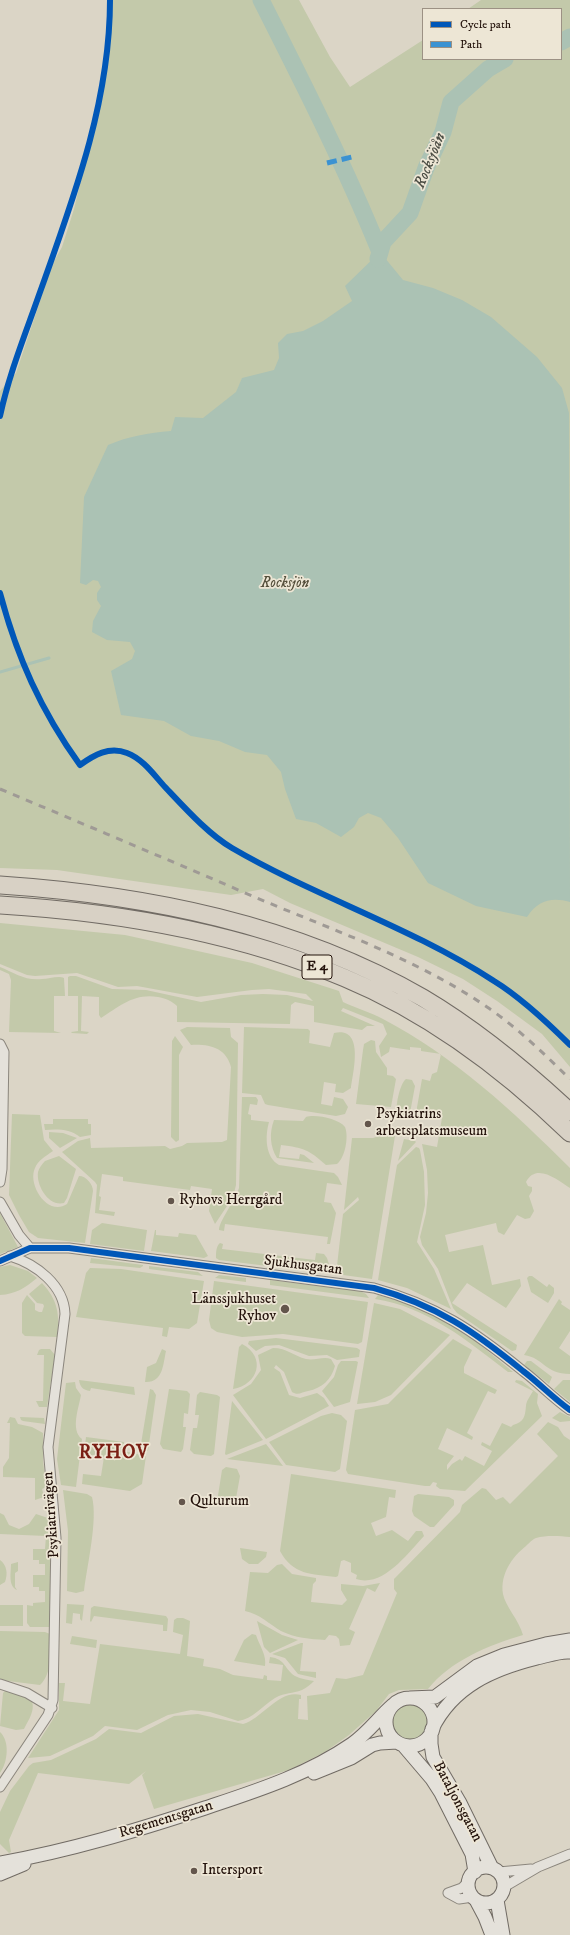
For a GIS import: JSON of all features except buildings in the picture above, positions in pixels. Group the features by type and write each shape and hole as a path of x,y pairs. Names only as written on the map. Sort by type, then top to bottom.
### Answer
{"highway":[{"name":"E 4","path":"0,885 85,893 176,908 258,927 317,947 392,981 454,1018 506,1054 570,1112"},
{"name":"E 4","path":"0,905 90,914 200,932 286,955 346,978 415,1013 461,1042 515,1083 570,1132"}],"street":[{"path":"0,1044 4,1052 4,1060 2,1169 0,1182"},
{"path":"0,1202 19,1235 30,1248"},
{"name":"Sjukhusgatan","path":"0,1261 30,1248 69,1248 374,1288 404,1296 441,1312 478,1336 570,1410"},
{"name":"Psykiatrivägen","path":"0,1787 52,1708 54,1690 56,1538 48,1447 64,1328 64,1304 49,1279 23,1260 10,1256"},
{"path":"570,1640 534,1646 504,1655 477,1666 435,1697 402,1699 393,1705 388,1711 386,1722 389,1733 400,1743 408,1746 421,1743 432,1731 443,1710 448,1704 470,1686 491,1672 522,1662 570,1652"},
{"path":"0,1684 27,1693 52,1708"},
{"path":"410,1698 422,1701 431,1711 434,1722 432,1731"},
{"name":"Regementsgatan","path":"285,1780 353,1744 365,1734 393,1705"},
{"name":"Bataljonsgatan","path":"432,1731 431,1744 433,1756 496,1870"},
{"name":"Regementsgatan","path":"0,1863 45,1854 156,1825 285,1780 320,1772 351,1758 372,1745 380,1743 400,1743"},
{"name":"Bataljonsgatan","path":"400,1743 432,1779 441,1793 472,1854 472,1877"},
{"name":"Regementsgatan","path":"0,1874 45,1854"},
{"path":"504,1887 538,1867 570,1854"},
{"path":"496,1870 503,1879 504,1887 501,1896 497,1900 484,1903 474,1899 460,1899 448,1893 462,1888 481,1868 496,1870 538,1867"},
{"path":"472,1877 468,1887 485,1917 492,1935"},
{"path":"497,1900 503,1935"}],"green space":[{"name":"Rocksjön","path":"110,0 299,0 330,57 350,87 422,41 422,60 562,60 562,8 469,8 481,0 570,0 570,1067 542,1034 497,1001 463,979 418,957 290,903 263,889 231,895 57,870 0,868 0,391 16,373 52,265 62,247 74,209 95,121 104,74"},
{"path":"0,923 125,935 252,963 339,991 343,1002 383,1019 439,1054 421,1051 421,1048 410,1047 410,1050 390,1047 389,1052 381,1057 379,1046 387,1034 383,1024 343,1008 341,1011 375,1026 367,1026 362,1030 314,1022 314,1006 295,1002 291,1005 290,1024 177,1022 177,1006 171,1001 163,998 149,996 134,999 121,1005 101,1018 99,1015 99,997 82,996 81,1031 89,1032 87,1034 72,1033 71,1032 78,1031 78,996 68,996 68,977 70,976 76,976 112,989 146,990 201,1002 241,995 263,994 287,995 313,1001 306,994 269,989 197,997 137,986 118,987 77,973 35,976 27,975 0,964"},
{"path":"0,967 30,979 64,978 65,996 54,996 54,1031 61,1033 9,1032 11,980 9,974 0,970"},
{"path":"187,1027 230,1028 231,1037 238,1043 236,1185 233,1197 215,1224 209,1211 212,1189 191,1186 190,1190 123,1181 123,1177 102,1174 99,1210 115,1212 114,1216 95,1213 97,1185 62,1152 78,1141 90,1138 91,1148 165,1146 170,1149 187,1143 222,1142 227,1140 231,1067 229,1061 221,1051 216,1048 205,1045 191,1045 180,1030"},
{"path":"244,1027 308,1029 310,1031 309,1043 330,1047 334,1033 344,1033 350,1036 354,1043 355,1052 351,1088 343,1093 335,1092 336,1084 324,1082 321,1104 332,1106 334,1097 343,1099 348,1107 345,1114 336,1116 268,1105 265,1104 261,1095 242,1093"},
{"path":"175,1036 183,1047 179,1055 179,1140 176,1142 171,1137 172,1041"},
{"path":"371,1040 375,1041 376,1052 387,1068 387,1075 393,1076 396,1079 391,1107 356,1104 364,1044"},
{"path":"441,1055 482,1086 505,1106 570,1168 570,1188 547,1174 535,1173 530,1176 526,1182 528,1186 532,1187 532,1191 529,1196 534,1211 530,1218 525,1219 517,1215 504,1235 498,1232 496,1223 445,1235 449,1252 483,1245 492,1285 520,1279 521,1286 506,1308 467,1283 452,1303 517,1345 516,1350 512,1351 457,1313 453,1308 438,1269 422,1245 420,1237 426,1213 428,1193 427,1170 422,1144 437,1147 442,1118 416,1113 422,1079 430,1081 432,1074 437,1072"},
{"path":"406,1079 412,1080 415,1086 410,1113 404,1117 398,1116 397,1102 402,1085"},
{"path":"242,1097 256,1097 258,1100 257,1105 250,1104 248,1114 251,1115 251,1120 269,1122 267,1146 274,1161 279,1165 334,1173 338,1177 342,1185 327,1183 324,1202 331,1203 336,1213 330,1244 327,1244 328,1237 225,1224 224,1231 219,1230 239,1188"},
{"path":"12,1114 40,1115 44,1140 53,1151 42,1158 35,1168 33,1175 37,1190 46,1203 60,1207 67,1204 79,1176 87,1179 93,1188 85,1243 38,1238 29,1232 19,1215 9,1195"},
{"path":"315,1116 327,1118 342,1124 345,1127 347,1136 346,1147 340,1161 337,1164 326,1165 310,1152 295,1147 281,1145 279,1157 299,1159 300,1154 304,1155 314,1163 277,1158 271,1140 271,1130 274,1120 303,1121 306,1117"},
{"path":"53,1119 88,1119 88,1124 91,1124 91,1135 80,1137 72,1132 64,1130 45,1130 44,1124 53,1124"},
{"path":"49,1132 63,1133 77,1138 60,1148 49,1138"},
{"path":"382,1135 395,1136 372,1279 336,1274 343,1214 359,1200 358,1197 344,1210 352,1138 373,1138"},
{"path":"404,1139 416,1142 398,1161"},
{"path":"416,1147 420,1150 424,1172 425,1205 417,1242 434,1269 451,1309 407,1288 378,1280 397,1165"},
{"path":"59,1156 76,1169 64,1203 53,1202 49,1199 41,1189 38,1178 39,1169 45,1161"},
{"path":"0,1213 18,1247 0,1254"},
{"path":"102,1223 147,1230 144,1251 90,1244 92,1230"},
{"path":"155,1230 156,1235 178,1237 179,1233 196,1235 208,1256 204,1258 151,1251"},
{"path":"220,1243 223,1244 222,1249 315,1260 316,1253 324,1254 329,1264 327,1272 324,1273 219,1260 216,1258 216,1254"},
{"path":"91,1258 143,1266 140,1268 90,1263"},
{"path":"10,1265 28,1271 37,1278 20,1290 0,1295 0,1267"},
{"path":"149,1266 198,1272 203,1276 149,1269"},
{"path":"90,1268 121,1269 204,1281 197,1323 189,1329 169,1327 167,1337 162,1336 163,1328 76,1317 86,1273"},
{"path":"219,1275 246,1278 246,1282 215,1278"},
{"path":"532,1276 547,1287 549,1284 554,1288 554,1293 548,1303 531,1292 527,1278"},
{"path":"270,1280 360,1291 366,1294 369,1298 270,1285"},
{"path":"214,1281 368,1302 362,1342 358,1344 283,1334 242,1337 217,1332 211,1328 209,1320"},
{"path":"42,1283 52,1296 57,1308 57,1337 25,1336 22,1333 22,1303 27,1295 35,1304 35,1310 42,1312 44,1306 43,1304 37,1303 29,1294"},
{"path":"378,1295 407,1303 443,1320 478,1343 513,1372 508,1372 478,1349 429,1317 394,1303 375,1299"},
{"path":"559,1299 562,1302 561,1304 570,1310 570,1331 559,1348 570,1356 570,1374 550,1369 536,1359 524,1355"},
{"path":"374,1303 400,1309 450,1335 391,1395 375,1402 357,1404"},
{"path":"276,1338 357,1348 360,1350 359,1357 337,1360 327,1355 309,1356 279,1345 265,1346 256,1351 248,1344 249,1341"},
{"path":"453,1339 472,1350 464,1367 464,1373 497,1390 495,1394 488,1391 467,1433 473,1437 472,1440 447,1428 438,1449 454,1456 447,1465 447,1470 452,1464 460,1459 462,1461 465,1456 484,1466 492,1451 481,1445 482,1442 490,1446 502,1423 511,1427 522,1421 527,1402 533,1391 515,1382 516,1380 522,1381 538,1394 537,1403 542,1416 465,1491 440,1489 436,1486 437,1483 433,1482 430,1486 425,1486 348,1474 346,1470 355,1410 388,1404"},
{"path":"242,1344 255,1356 257,1363 256,1370 248,1382 233,1389 239,1347"},
{"path":"273,1348 282,1349 306,1359 331,1359 335,1366 325,1383 318,1388 298,1394 292,1392 284,1372 276,1365 274,1368 280,1372 289,1395 300,1398 317,1393 324,1398 329,1406 266,1439 233,1395 251,1384 261,1370 258,1355"},
{"path":"41,1349 50,1349 55,1355 47,1407 39,1407 36,1401 43,1401 44,1355 37,1355"},
{"path":"162,1349 166,1351 163,1367 159,1376 151,1382 145,1382 147,1367 156,1363"},
{"path":"341,1361 358,1362 350,1402 334,1407 322,1391 334,1377"},
{"path":"527,1361 531,1361 552,1377 549,1384 524,1365"},
{"path":"79,1380 134,1387 135,1395 91,1388 90,1391 88,1391 82,1388"},
{"path":"563,1380 570,1380 570,1402 554,1389"},
{"path":"75,1382 76,1388 81,1395 76,1418 76,1430 82,1439 76,1487 61,1485 57,1459 66,1383"},
{"path":"150,1389 153,1390 156,1395 148,1451 140,1450"},
{"path":"169,1389 187,1391 190,1394 188,1414 184,1413 183,1427 186,1427 183,1449 181,1452 163,1449 160,1444"},
{"path":"200,1392 217,1395 220,1397 214,1454 211,1456 194,1454 190,1450 193,1428 197,1428 199,1415 195,1415 197,1395"},
{"path":"232,1401 263,1440 226,1455 225,1454"},
{"path":"560,1412 570,1417 570,1421 560,1422 552,1418"},
{"path":"332,1413 341,1415 347,1421 340,1469 335,1472 286,1465 269,1442 321,1416"},
{"path":"10,1417 15,1418 18,1424 32,1427 43,1433 43,1461 46,1487 42,1489 44,1497 35,1500 35,1478 3,1477 3,1467 9,1458 10,1423 7,1423"},
{"path":"20,1417 44,1418 45,1424 23,1421"},
{"path":"548,1422 558,1427 564,1436 570,1440 570,1537 549,1536 535,1539 516,1555 505,1573 503,1580 504,1599 523,1635 471,1655 447,1670 428,1689 399,1690 389,1694 376,1711 349,1735 325,1752 289,1770 154,1809 142,1775 146,1771 129,1784 38,1773 9,1840 11,1852 9,1853 0,1844 0,1812 10,1791 29,1766 33,1763 51,1760 96,1739 109,1729 141,1733 174,1716 198,1714 243,1724 257,1717 278,1700 293,1694 301,1695 301,1699 299,1699 298,1719 308,1720 307,1696 330,1693 336,1678 346,1679 363,1675 397,1593 394,1589 394,1579 460,1512 462,1505 482,1488 486,1489 496,1500 503,1497 510,1504 558,1456 537,1434"},
{"path":"86,1437 124,1442 124,1451 146,1456 142,1484 130,1491 82,1484 83,1474 101,1476 104,1457 84,1454"},
{"path":"266,1444 283,1466 227,1459"},
{"path":"226,1467 237,1469 240,1476 235,1504 233,1506 219,1505 217,1502 222,1470"},
{"path":"291,1474 396,1490 395,1498 389,1497 386,1517 371,1523 376,1536 392,1530 408,1541 416,1531 422,1531 424,1536 394,1567 385,1574 376,1578 366,1580 356,1579 357,1575 351,1572 351,1563 344,1560 341,1561 338,1576 336,1577 311,1574 297,1569 285,1559 280,1551"},
{"path":"63,1490 87,1494 92,1497 94,1507 93,1530 84,1591 76,1593 67,1591 68,1531"},
{"path":"418,1494 449,1497 454,1500 454,1505 434,1527 430,1527 414,1516 412,1511 414,1496"},
{"path":"0,1513 4,1515 9,1525 19,1529 29,1524 36,1514 48,1518 51,1530 50,1627 30,1627 27,1623 27,1605 33,1606 33,1603 45,1602 45,1591 39,1591 39,1587 33,1587 33,1575 45,1575 45,1564 39,1564 39,1560 33,1560 33,1549 45,1549 46,1536 0,1534"},
{"path":"240,1548 267,1552 266,1557 258,1564 249,1564 242,1559"},
{"path":"0,1560 4,1564 7,1573 5,1582 0,1585"},
{"path":"18,1562 18,1571 15,1573 15,1587 17,1590 12,1586 11,1582 11,1564"},
{"path":"282,1564 292,1574 316,1578 316,1581 313,1584 311,1602 342,1605 347,1600 341,1590 341,1584 363,1586 380,1583 375,1592 367,1588 349,1629 355,1632 350,1645 340,1646 339,1639 336,1636 329,1635 325,1640 297,1637 281,1631 255,1614 245,1611 250,1572 268,1573 277,1565"},
{"path":"67,1604 84,1605 82,1621 80,1619 80,1614 73,1613 72,1624 66,1623"},
{"path":"0,1605 23,1605 23,1626 0,1626"},
{"path":"94,1606 166,1616 168,1619 167,1631 163,1631 163,1625 94,1616 91,1622 91,1608"},
{"path":"177,1618 183,1618 190,1621 187,1656 204,1659 203,1666 220,1669 233,1675 263,1679 264,1675 267,1676 267,1680 281,1681 283,1665 269,1663 270,1657 282,1662 295,1676 314,1681 302,1690 275,1698 253,1715 243,1720 238,1721 210,1712 191,1710 168,1715 137,1730 105,1726 93,1736 50,1756 28,1758 59,1710 59,1683 65,1683 63,1701 90,1704 100,1644 180,1654 183,1635 173,1632 174,1620"},
{"path":"257,1621 282,1635 298,1640 270,1653 264,1647"},
{"path":"0,1631 45,1632 50,1634 49,1668 40,1685 0,1680"},
{"path":"252,1634 256,1635 265,1658 265,1666 234,1661 244,1640"},
{"path":"72,1636 97,1640 96,1648 70,1644"},
{"path":"303,1643 300,1671 316,1672 316,1678 298,1674 285,1658 272,1654"},
{"path":"5,1691 19,1692 32,1701 32,1712 24,1729 16,1730 0,1726 3,1693"},
{"path":"414,1704 423,1709 427,1715 427,1729 423,1735 414,1740 406,1740 397,1735 393,1729 392,1718 397,1709 403,1705"},
{"path":"0,1732 7,1746 7,1752 5,1763 0,1773"}],"shaded area":[{"name":"Rocksjön","path":"380,252 403,280 433,288 462,300 491,317 537,357 562,388 569,413 570,902 557,900 546,901 531,911 527,917 476,906 428,883 398,838 381,818 368,813 359,818 354,827 341,837 316,823 296,819 285,789 281,772 267,755 245,752 219,741 191,736 164,721 121,715 111,671 132,659 135,651 130,642 107,640 92,632 93,621 101,606 97,600 97,593 101,587 98,581 93,580 86,585 80,583 84,497 108,445 139,435 171,431 175,417 203,418 236,392 242,378 274,370 279,358 278,343 287,334 303,331 323,321 352,301 345,286"}],"waterway":[{"path":"261,0 338,156 380,252"},
{"name":"Rocksjöån","path":"562,41 570,37"},
{"name":"Rocksjöån","path":"378,259 383,242 410,213 426,168 443,132 451,102 488,69 503,60"},
{"path":"0,672 49,658"}],"railway":[{"path":"0,789 346,934 432,974 498,1015 570,1079"}],"marked path":[{"path":"327,163 352,157"}],"cycle path":[{"path":"0,416 15,362 61,234 85,158 103,80 108,40 110,0"},
{"path":"0,593 14,639 32,683 53,724 80,765 96,755 108,751 120,751 133,756 148,768 197,820 232,848 264,866 397,928 462,962 494,981 524,1002 570,1045"},
{"path":"0,1261 30,1248 69,1248 374,1288 396,1295 435,1311 471,1332 505,1357 570,1410"}],"place":[{"name":"Psykiatrins arbetsplatsmuseum","path":"368,1124"},
{"name":"Ryhovs Herrgård","path":"171,1201"},
{"name":"Länssjukhuset Ryhov","path":"285,1309"},
{"name":"Qulturum","path":"182,1502"},
{"name":"Intersport","path":"194,1871"}],"district":[{"name":"RYHOV","path":"114,1454"}]}
